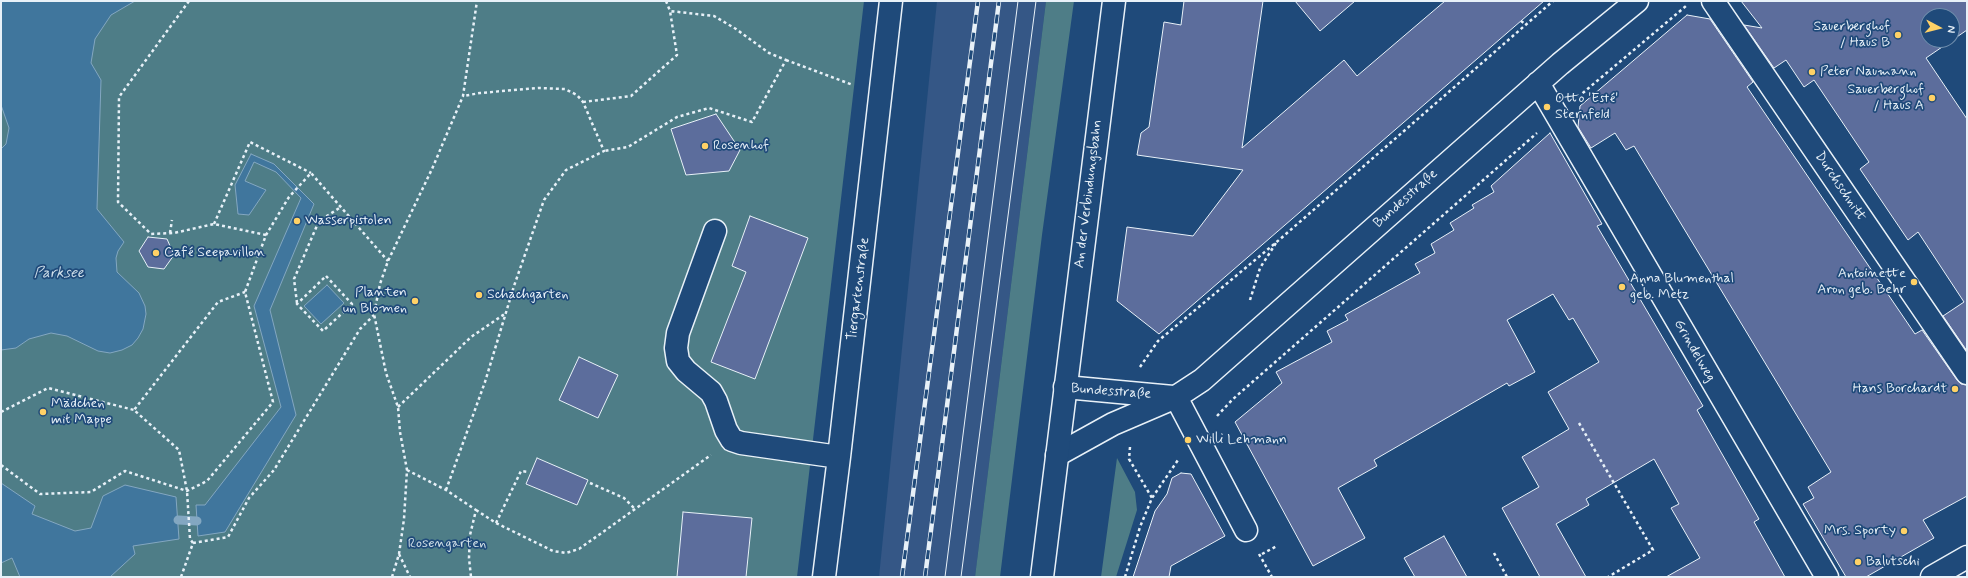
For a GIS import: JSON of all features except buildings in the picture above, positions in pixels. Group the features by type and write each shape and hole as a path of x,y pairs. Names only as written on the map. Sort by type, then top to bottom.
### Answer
{"street":[{"name":"Tiergartenstraße","path":"824,577 891,1"},
{"name":"An der Verbindungsbahn","path":"1065,387 1114,1"},
{"name":"Bundesstraße","path":"1057,455 1113,424 1176,397 1202,380 1538,83 1637,1"},
{"name":"Durchschnitt","path":"1713,1 1967,373"},
{"name":"Grindelweg","path":"1538,83 1826,577"},
{"path":"715,231 678,333 676,348 678,361 686,371 711,392 716,400 726,430 732,440 749,444 839,457"},
{"name":"Bundesstraße","path":"1042,577 1065,387 1176,397"},
{"path":"1176,397 1246,530"},
{"path":"1932,577 1967,557"}],"path":[{"path":"189,1 119,97 118,202 152,234 170,233 214,224 266,235"},
{"path":"392,577 399,554 404,519 407,470 400,432 398,407 386,373 374,314 380,284 388,261 432,169 463,96 477,1"},
{"path":"583,102 631,96 678,55 670,11 666,1"},
{"path":"1139,368 1158,341 1279,240 1553,1"},
{"path":"1125,577 1140,527 1152,498 1170,468 1197,436 1233,399 1691,1"},
{"path":"670,11 714,16 736,29 769,53 852,84"},
{"path":"1521,21 1525,24"},
{"path":"446,490 485,382 506,313 544,200 566,170 604,150 628,147 677,117 709,108 752,122 786,60"},
{"path":"463,96 538,88 565,89 578,95 583,102 604,150"},
{"path":"214,224 250,142 311,173 388,261"},
{"path":"1,465 40,494 91,492 124,471 187,491 207,481 273,402 245,292 266,235 289,197 311,173"},
{"path":"297,304 326,276 352,304 323,331 297,304 294,279 319,221 341,207"},
{"path":"170,233 172,220"},
{"path":"1248,305 1260,268 1279,240"},
{"path":"134,410 218,302 245,292"},
{"path":"398,407 471,336 506,313"},
{"path":"192,543 228,537 249,498 274,470 360,329 374,314"},
{"path":"1,412 48,388 134,410 179,450 187,491 190,539 192,543 181,577"},
{"path":"1579,423 1653,550 1608,577"},
{"path":"407,470 446,490 496,523 553,551 566,553 579,549 732,440"},
{"path":"1130,446 1129,459 1152,498"},
{"path":"496,523 521,471 528,472"},
{"path":"590,483 624,498 635,509"},
{"path":"471,577 469,558 470,535 476,510"},
{"path":"1260,555 1277,546"},
{"path":"1494,553 1507,577"},
{"path":"399,554 410,577"}],"shaded area":[{"path":"937,1 1046,1 975,577 879,577"}],"green space":[{"name":"Planten un Blomen","path":"1,1 864,1 797,577 1,577"},
{"path":"1046,1 1074,1 1042,235 1000,577 975,577"},
{"path":"1117,458 1135,492 1137,510 1116,577 1101,577"}],"water":[{"name":"Parksee","path":"1,1 135,1 111,15 95,39 91,63 101,80 97,209 124,242 118,251 116,258 117,272 139,293 145,306 146,314 143,329 138,338 132,345 122,350 110,353 98,351 67,336 51,333 29,339 16,348 1,350 1,149 6,144 9,128 1,105"},
{"path":"251,154 274,164 314,204 270,310 296,415 225,532 198,536 196,505 205,505 281,407 254,306 301,198 276,172 254,162 245,181 266,190 249,215 238,214 235,185"},
{"path":"327,285 344,303 321,324 304,306"},
{"path":"1,483 35,506 32,514 75,531 91,528 103,496 125,485 176,497 179,539 133,546 135,554 110,577 20,577 12,558 1,563"}],"waterway":[{"path":"178,520 197,521"}],"tram line":[{"path":"945,577 1018,1"},
{"path":"961,577 1036,1"}],"railway":[{"path":"902,577 978,1"},
{"path":"925,577 999,1"}],"place":[{"name":"Sauerberghof / Haus B","path":"1898,35"},
{"name":"Peter Naumann","path":"1812,72"},
{"name":"Sauerberghof / Haus A","path":"1932,98"},
{"name":"Otto 'Esté' Sternfeld","path":"1547,107"},
{"name":"Rosenhof","path":"705,146"},
{"name":"Wasserpistolen","path":"297,221"},
{"name":"Café Seepavillon","path":"156,253"},
{"name":"Antoinette Aron geb. Behr","path":"1914,282"},
{"name":"Anna Blumenthal geb. Metz","path":"1622,287"},
{"name":"Schachgarten","path":"479,295"},
{"name":"Planten un Blomen","path":"415,301"},
{"name":"Hans Borchardt","path":"1955,389"},
{"name":"Mädchen mit Mappe","path":"43,412"},
{"name":"Willi Lehmann","path":"1188,440"},
{"name":"Mrs. Sporty","path":"1904,531"},
{"name":"Balutschi","path":"1858,562"}],"park label":[{"name":"Rosengarten","path":"447,544"}]}
